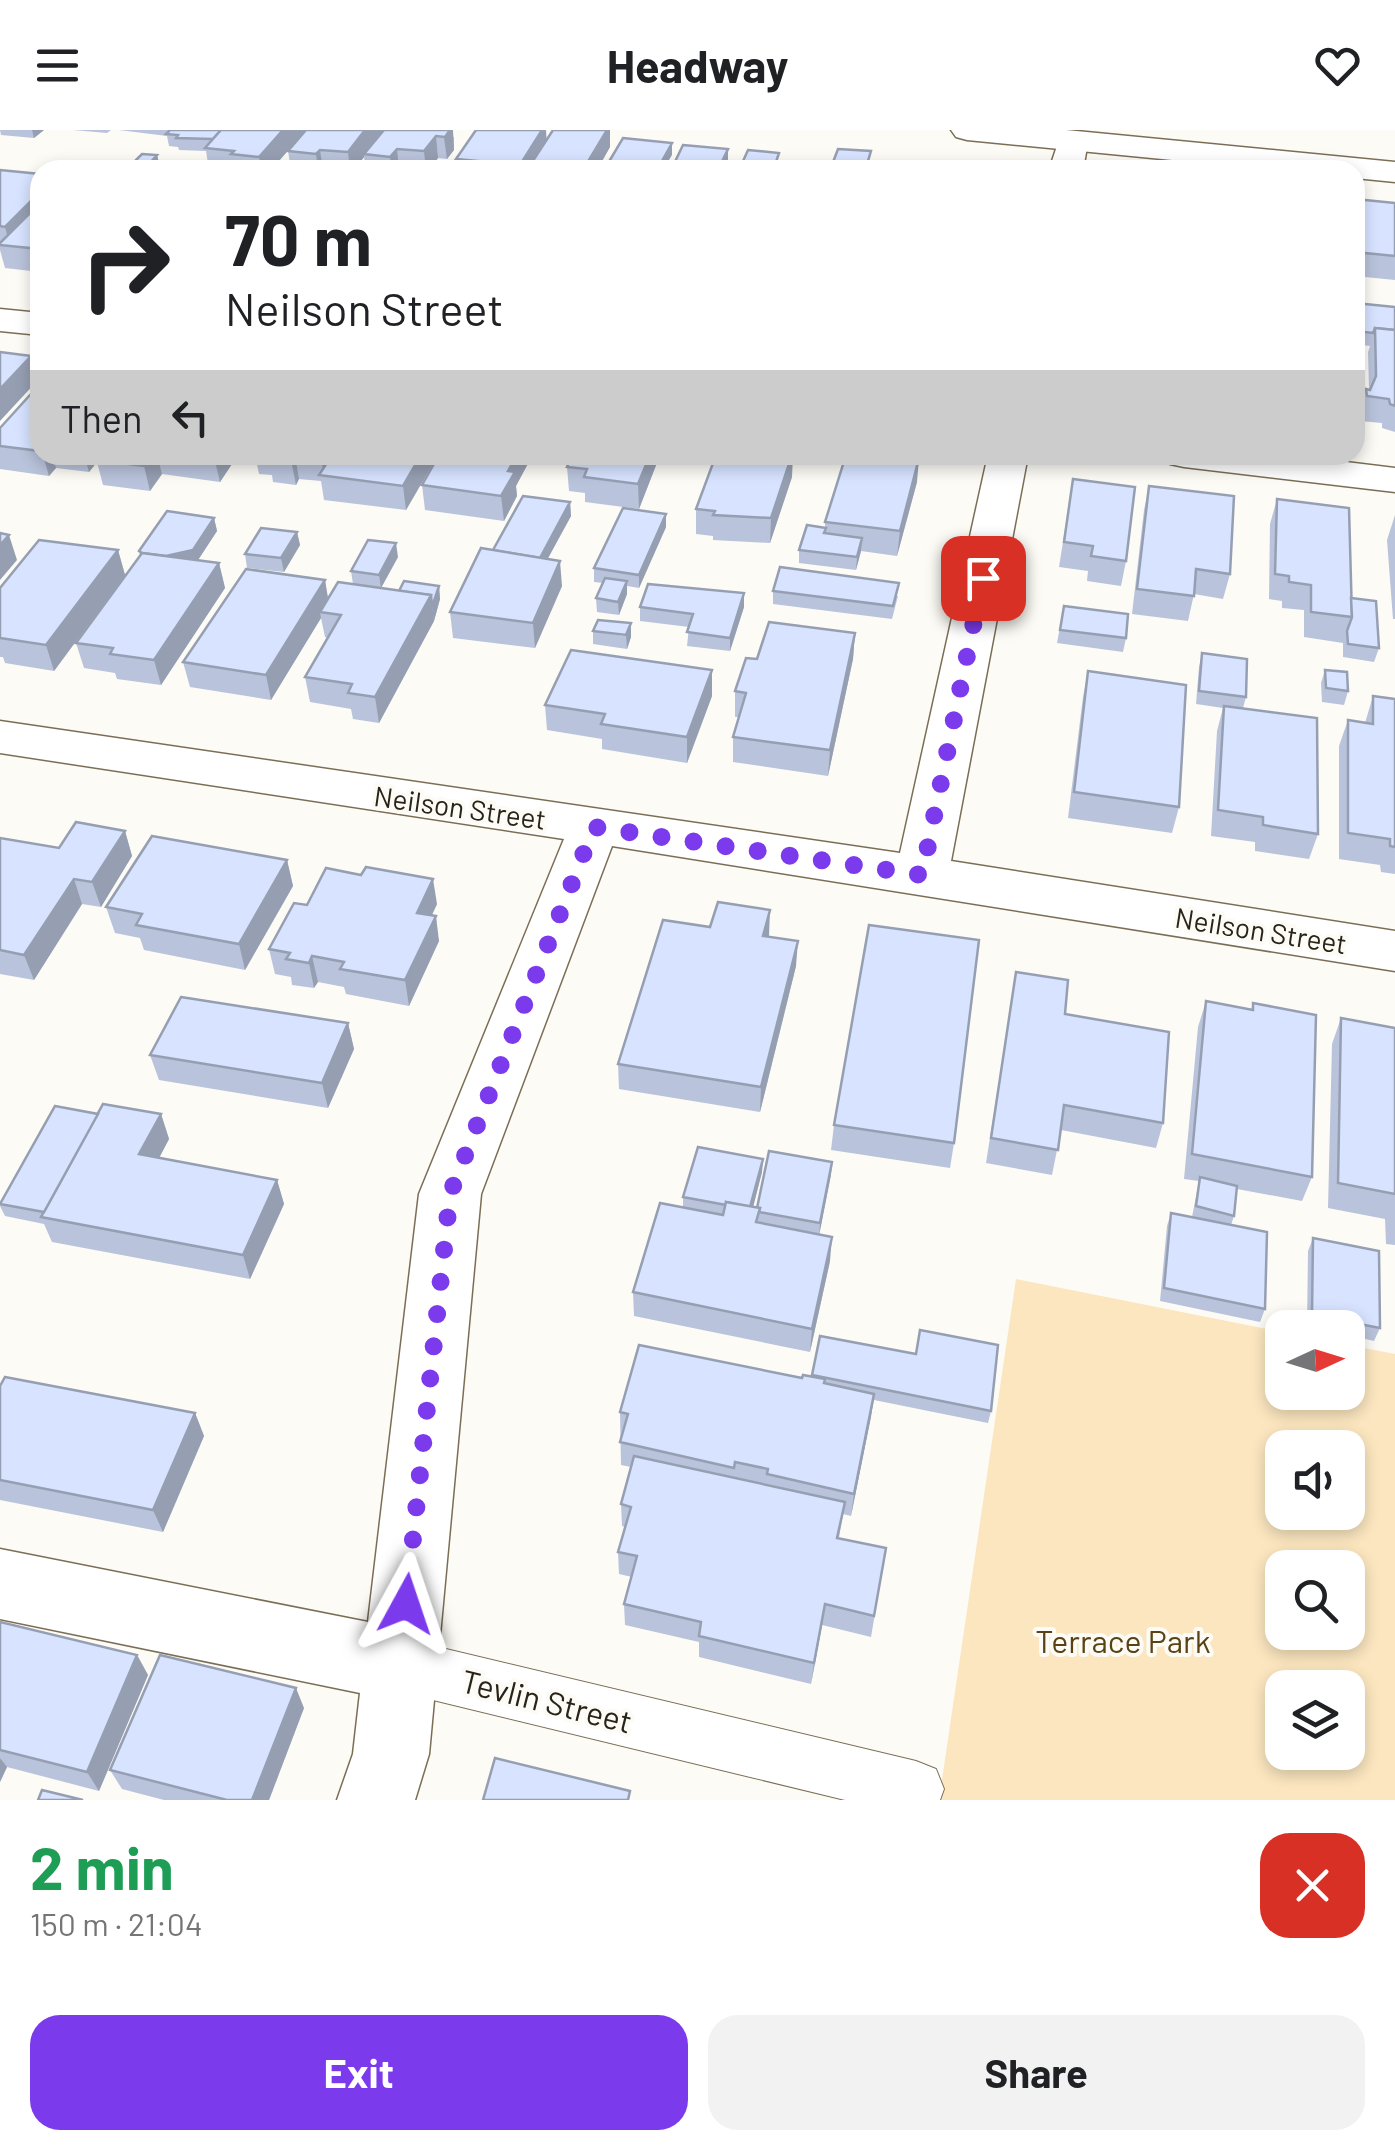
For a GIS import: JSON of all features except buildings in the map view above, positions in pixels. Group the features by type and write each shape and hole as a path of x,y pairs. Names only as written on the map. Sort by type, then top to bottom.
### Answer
{"street":[{"path":"967,130 1069,156 1150,160"},
{"path":"1365,171 1395,172"},
{"path":"0,320 30,323"},
{"path":"922,875 1006,465"},
{"path":"1268,465 1395,480"},
{"name":"Neilson Street","path":"0,737 922,875 1395,951"},
{"path":"376,1800 392,1754 450,1194 594,827"},
{"name":"Tevlin Street","path":"0,1584 400,1665"}],"lane":[{"name":"Tevlin Street","path":"400,1665 916,1789"}],"green space":[{"name":"Terrace Park","path":"1016,1279 1265,1329 1265,1410 1365,1410 1365,1348 1395,1354 1395,1800 939,1800"}],"route":[{"path":"406,1604 450,1194 594,827 922,875 983,578"}]}
